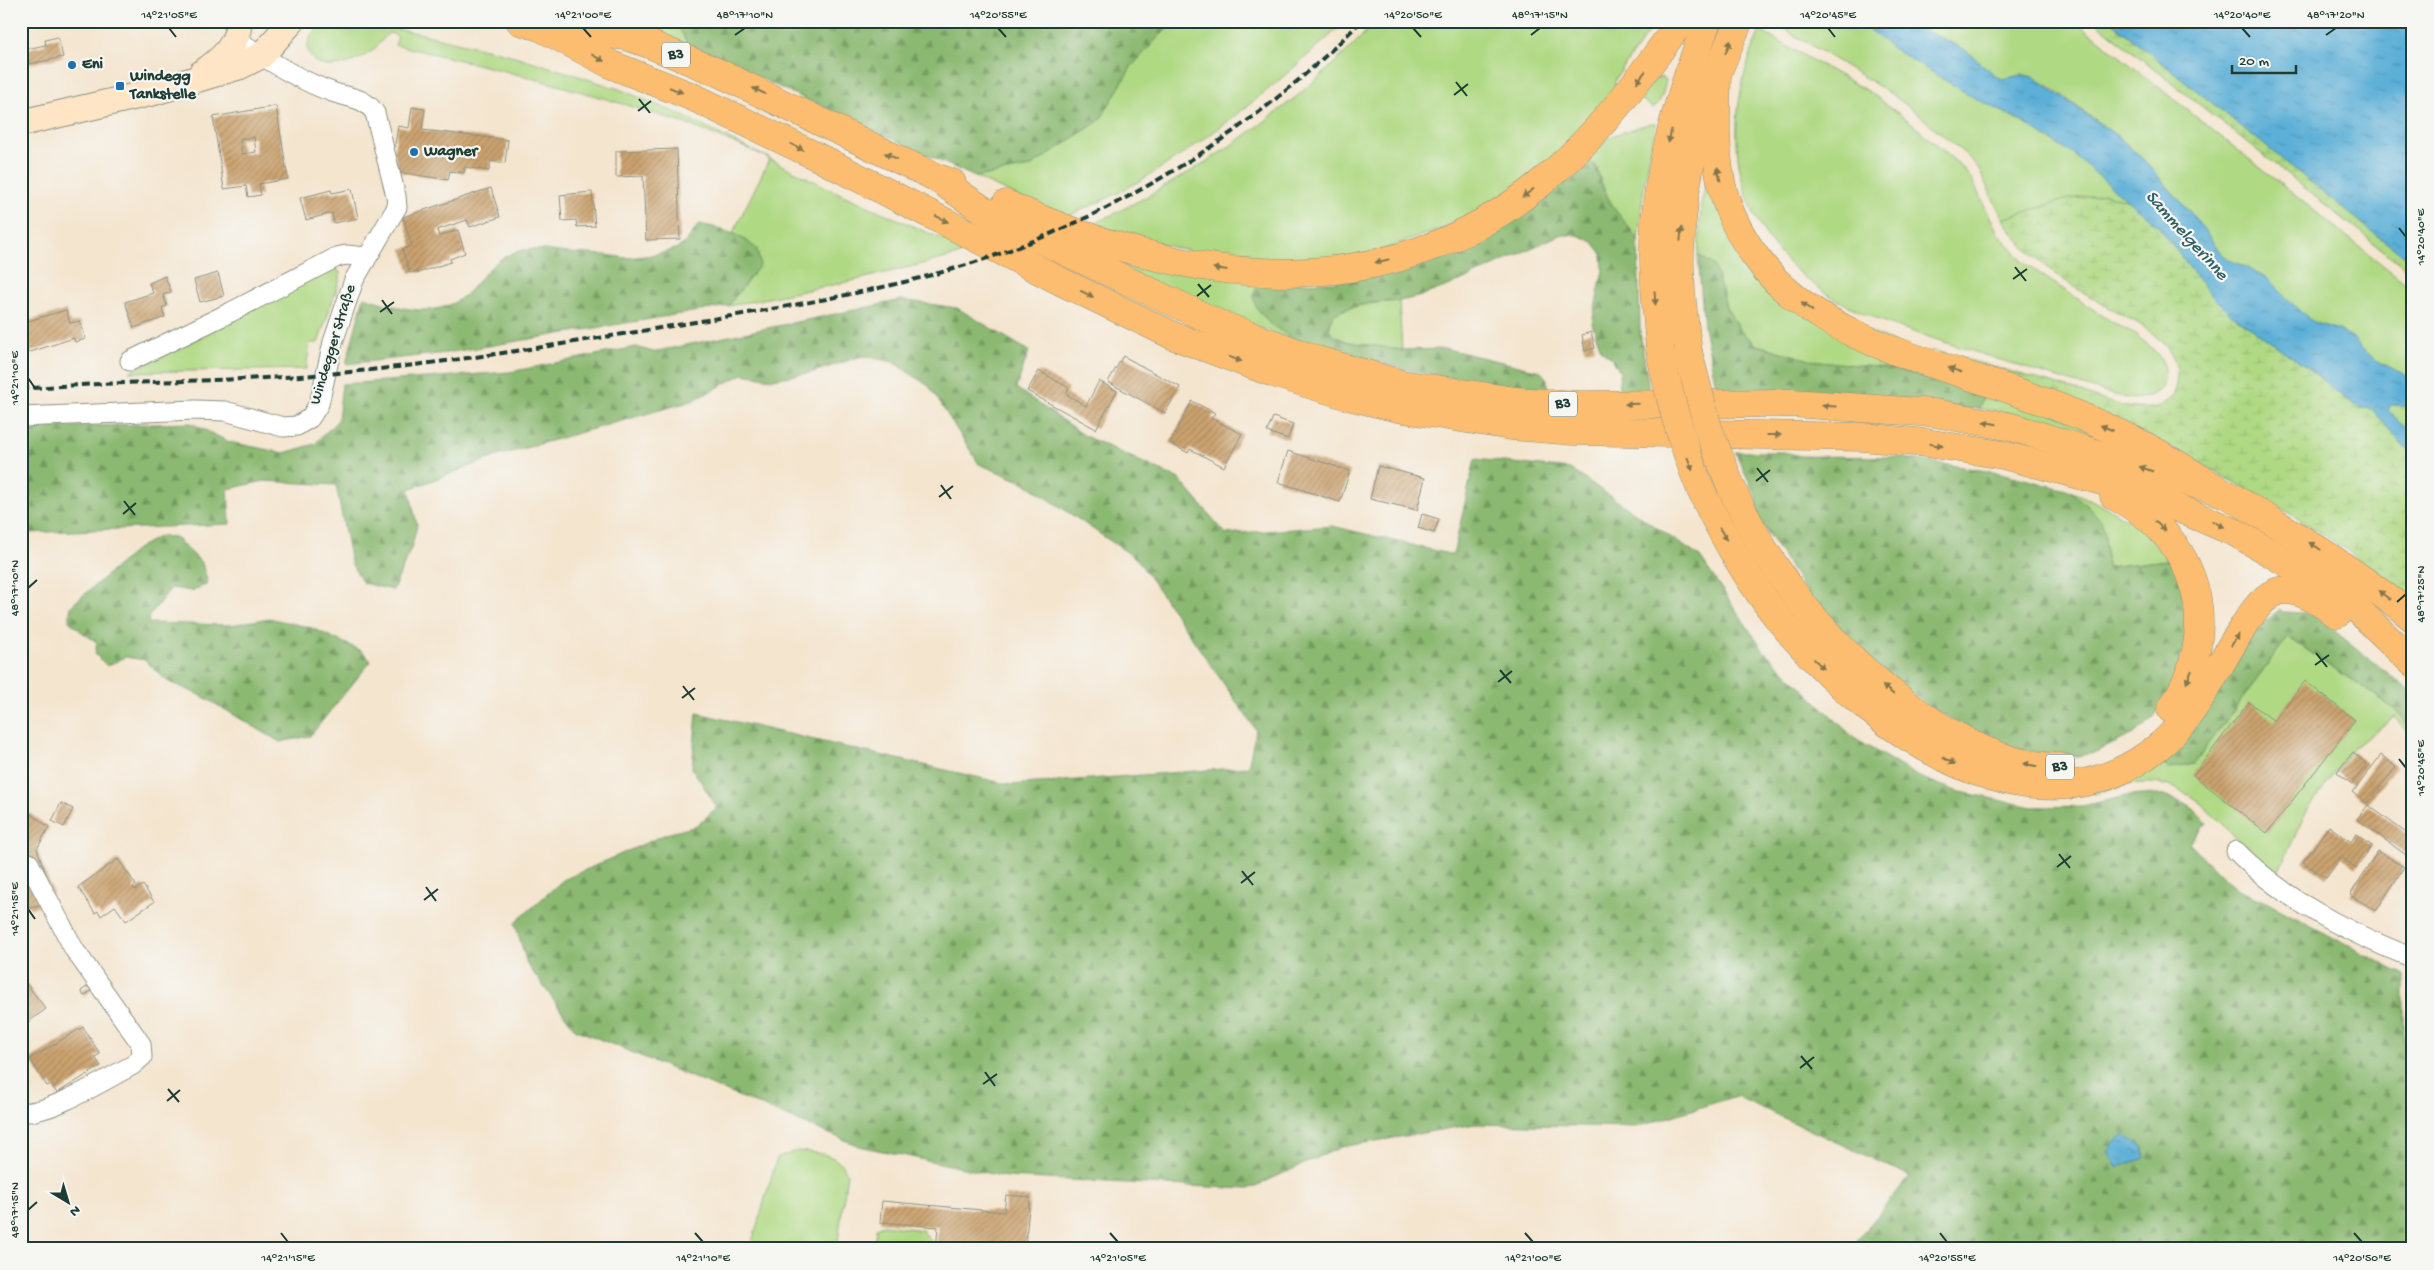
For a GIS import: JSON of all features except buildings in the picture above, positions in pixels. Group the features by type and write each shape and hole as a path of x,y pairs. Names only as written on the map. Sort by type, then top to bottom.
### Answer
{"main road":[{"name":"B3","path":"1706,21 1669,138 1657,204 1654,272 1660,349 1671,404 1701,490 1718,526 1754,584 1791,634 1811,657 1867,708 1895,728 1961,767 1986,777 2036,785 2066,785 2096,780 2143,759 2176,730 2259,606 2275,592 2282,590 2312,598 2410,661"},
{"name":"B3","path":"1738,21 1697,128 1684,206 1680,253 1681,290 1688,352 1708,428 1732,489 1756,537 1795,596 1836,645 1884,688 1915,711 1975,746 2028,765 2074,767 2094,764 2114,756 2150,733 2166,717 2178,699 2194,662 2198,646 2199,612 2196,592 2185,560 2166,533 2155,522 2123,500 2056,469"},
{"name":"B3","path":"530,24 612,65 692,97 822,159 1174,336 1273,373 1351,397 1434,415 1511,426 1573,431 1862,437 1927,443 2003,456 2056,469 2136,490 2236,533 2315,579 2355,607 2410,661"},
{"name":"B3","path":"530,24 626,36 648,44 717,72 935,177 995,199 1061,227 1175,261 1257,273 1328,271 1360,266 1422,250 1455,236 1510,206 1538,186 1608,118 1675,30"},
{"path":"1717,74 1716,160 1726,201 1734,220 1755,256 1769,273 1800,302 1820,316 1860,336 2026,395 2128,437 2164,455 2226,494"},
{"name":"B3","path":"935,177 986,212 1022,231 1219,324 1317,360 1402,384 1515,401 1580,406 1791,404 1934,413 2012,427 2226,494 2317,547 2413,618"}],"street":[{"path":"262,55 273,21"},
{"path":"21,123 186,83 240,66 262,55 292,21"},
{"path":"186,83 220,60 237,30"},
{"name":"Windegger Straße","path":"21,417 195,410 225,411 283,427 297,426 310,418 320,404 333,342 354,280 397,207 396,196 375,113 363,100 334,92 294,74 262,55 237,30"},
{"path":"130,361 232,312 337,257 346,255 366,257"},
{"path":"2236,851 2274,885 2325,919 2377,944 2413,958"},
{"path":"25,1108 29,1113 55,1105 133,1065 142,1057 141,1044 74,949 29,863"}],"green space":[{"path":"348,21 418,33 515,56 619,89 681,115 757,153 686,124 614,101 505,71 395,45 398,37 394,34 389,33 372,51 352,62 343,65 324,66 317,62 311,56 307,47 313,34 322,26"},
{"path":"626,21 676,21 688,45"},
{"path":"676,21 1173,21 1131,67 1100,120 1030,167 975,177 688,45"},
{"path":"1173,21 1234,21 1242,28 1250,21 1346,21 1237,115 1178,157 1116,194 1064,218 975,177 1030,167 1100,120 1131,67"},
{"path":"1376,21 1656,21 1616,78 1613,94 1548,164 1477,216 1362,257 1229,261 1089,226 1168,185 1243,137 1312,83"},
{"path":"1771,21 1859,21 1944,80 2038,131 2075,156 2129,201 2105,194 2064,200 2003,219 1977,166 1964,153 1917,113 1887,91"},
{"path":"1910,21 2075,21 2413,289 2413,379 2376,360 2363,350 2354,339 2339,330 2315,323 2306,317 2267,278 2223,256 2191,213 2142,158 2117,136 2052,88 2034,77 2022,75 2002,79 1964,49 1920,28"},
{"path":"2094,21 2110,21 2413,263 2413,274"},
{"path":"1760,31 1871,93 1909,121 1962,167 1972,180 1997,231 2024,263 2112,322 2134,333 2157,353 2164,365 2164,379 2160,390 2149,396 2134,399 2114,395 1905,329 1870,316 1836,299 1820,289 1790,264 1767,236 1750,205 1740,172 1737,138 1739,102 1747,67"},
{"path":"1661,77 1666,81 1664,89 1660,100 1653,108 1638,97 1654,79"},
{"path":"1655,123 1655,127 1644,186 1638,239 1612,205 1596,166 1581,164 1604,141 1614,135"},
{"path":"770,159 832,190 971,252 852,281 728,306 759,265 751,244 733,233"},
{"path":"1587,160 1596,166 1601,185 1613,207 1638,239 1640,332 1649,389 1641,395 1618,393 1620,372 1612,358 1601,350 1592,323 1603,270 1602,254 1593,242 1578,235 1559,235 1466,279 1418,297 1399,301 1369,303 1344,309 1334,314 1330,321 1329,329 1333,336 1344,341 1402,350 1447,349 1540,371 1547,379 1547,391 1415,372 1296,341 1270,324 1256,307 1253,296 1258,283 1334,282"},
{"path":"1708,173 1775,290 2121,443 2047,422 2001,411 1979,409 1892,369 1810,360 1757,345 1740,331 1726,307 1722,290 1698,255 1701,205"},
{"path":"2105,194 2129,201 2160,228 2207,291 2227,311 2309,369 2347,400 2361,408 2372,409 2403,446 2413,453 2413,601 2344,548 2283,509 2154,438 1931,350 2069,388 2119,405 2151,408 2163,403 2174,395 2177,376 2176,367 2173,358 2161,341 2136,322 2064,280 2024,246 2003,219 2064,200"},
{"path":"699,224 730,232 744,239 757,249 760,265 728,306 446,353 346,364 364,297 406,308 434,309 447,306 460,299 493,266 515,252 530,249 625,258 646,256 669,251 681,246"},
{"path":"1077,247 1258,283 1296,341 1222,314"},
{"path":"1698,255 1714,265 1726,307 1740,331 1757,345 1810,360 1892,369 1948,383 1983,395 1979,409 1718,395 1704,327"},
{"path":"333,267 340,272 340,279 318,343 310,343 306,369 129,372 179,348"},
{"path":"902,300 957,308 1029,351 1016,388 1085,436 1179,479 1226,534 1332,526 1453,555 1475,459 1570,469 1700,557 1763,650 1854,738 1917,776 1956,791 2032,807 2083,806 2126,796 2158,794 2183,803 2196,811 2207,823 2189,843 2225,879 2240,891 2266,902 2404,975 2404,1044 2413,1057 2413,1249 1850,1249 1910,1176 1736,1096 1637,1127 1475,1124 1341,1147 1249,1189 1006,1177 859,1146 575,1029 527,964 515,923 563,880 666,834 697,826 717,807 692,768 697,713 1011,785 1248,767 1256,730 1137,559 1025,483 979,464 929,386 893,362 862,356 813,372 772,379 743,374 692,401 497,456 409,489 417,525 412,546 393,590 363,583 351,563 336,485 264,481 228,489 230,524 27,533 31,486 21,485 21,432 58,427 191,423 229,442 284,453 315,444 338,420 342,384 510,372 636,347 653,352"},
{"path":"1399,301 1402,350 1373,347 1351,342 1334,335 1329,329 1334,314 1366,304"},
{"path":"2391,405 2407,406 2413,409 2413,431 2397,420 2388,410"},
{"path":"1735,452 1784,452 1801,456 1897,457 2005,474 2070,491 2101,520 2105,534 2107,567 2168,560 2179,575 2190,625 2170,695 2153,718 2134,734 2091,754 2067,757 2006,747 1934,710 1867,658 1806,592 1758,518 1757,498"},
{"path":"2070,491 2098,503 2125,518 2148,536 2168,560 2107,567 2105,534"},
{"path":"160,536 175,537 202,563 208,584 192,591 171,588 149,616 148,623 231,625 269,618 312,628 362,651 371,661 310,736 280,742 202,696 167,681 145,660 125,657 107,666 95,654 97,642 69,621 71,606 137,549"},
{"path":"2280,609 2283,612 2306,613 2318,618 2413,693 2413,730 2393,708 2288,637 2194,764 2169,769 2161,762 2184,742 2251,638"},
{"path":"2288,637 2393,708 2413,730 2413,737 2394,717 2352,749 2305,814 2277,875 2209,810 2185,793 2172,787 2142,783 2093,794 2133,780 2161,762 2169,769 2194,764"},
{"path":"797,1151 819,1153 832,1157 843,1166 847,1173 837,1249 750,1249 777,1158"},
{"path":"883,1225 922,1230 933,1244 932,1249 874,1249 876,1228"}],"water":[{"name":"Sammelgerinne","path":"1859,21 1910,21 1920,28 1964,49 2002,79 2022,75 2034,77 2117,136 2142,158 2191,213 2223,256 2267,278 2306,317 2315,323 2339,330 2354,339 2363,350 2376,360 2413,379 2413,409 2407,406 2391,405 2388,410 2397,420 2413,431 2413,453 2403,446 2372,409 2361,408 2347,400 2309,369 2227,311 2207,291 2160,228 2075,156 2018,119 1976,99 1892,48"},
{"path":"2110,21 2413,21 2413,263 2379,237"},
{"path":"2124,1135 2143,1147 2145,1158 2117,1168 2108,1152 2115,1142"}],"railway":[{"path":"21,389 91,384 300,376 433,363 788,306 925,277 1010,250 1059,230 1153,183 1242,125 1323,58 1361,21"}],"place":[{"name":"Eni","path":"72,65"},
{"name":"Windegg Tankstelle","path":"120,86"},
{"name":"Wagner","path":"414,152"}]}
